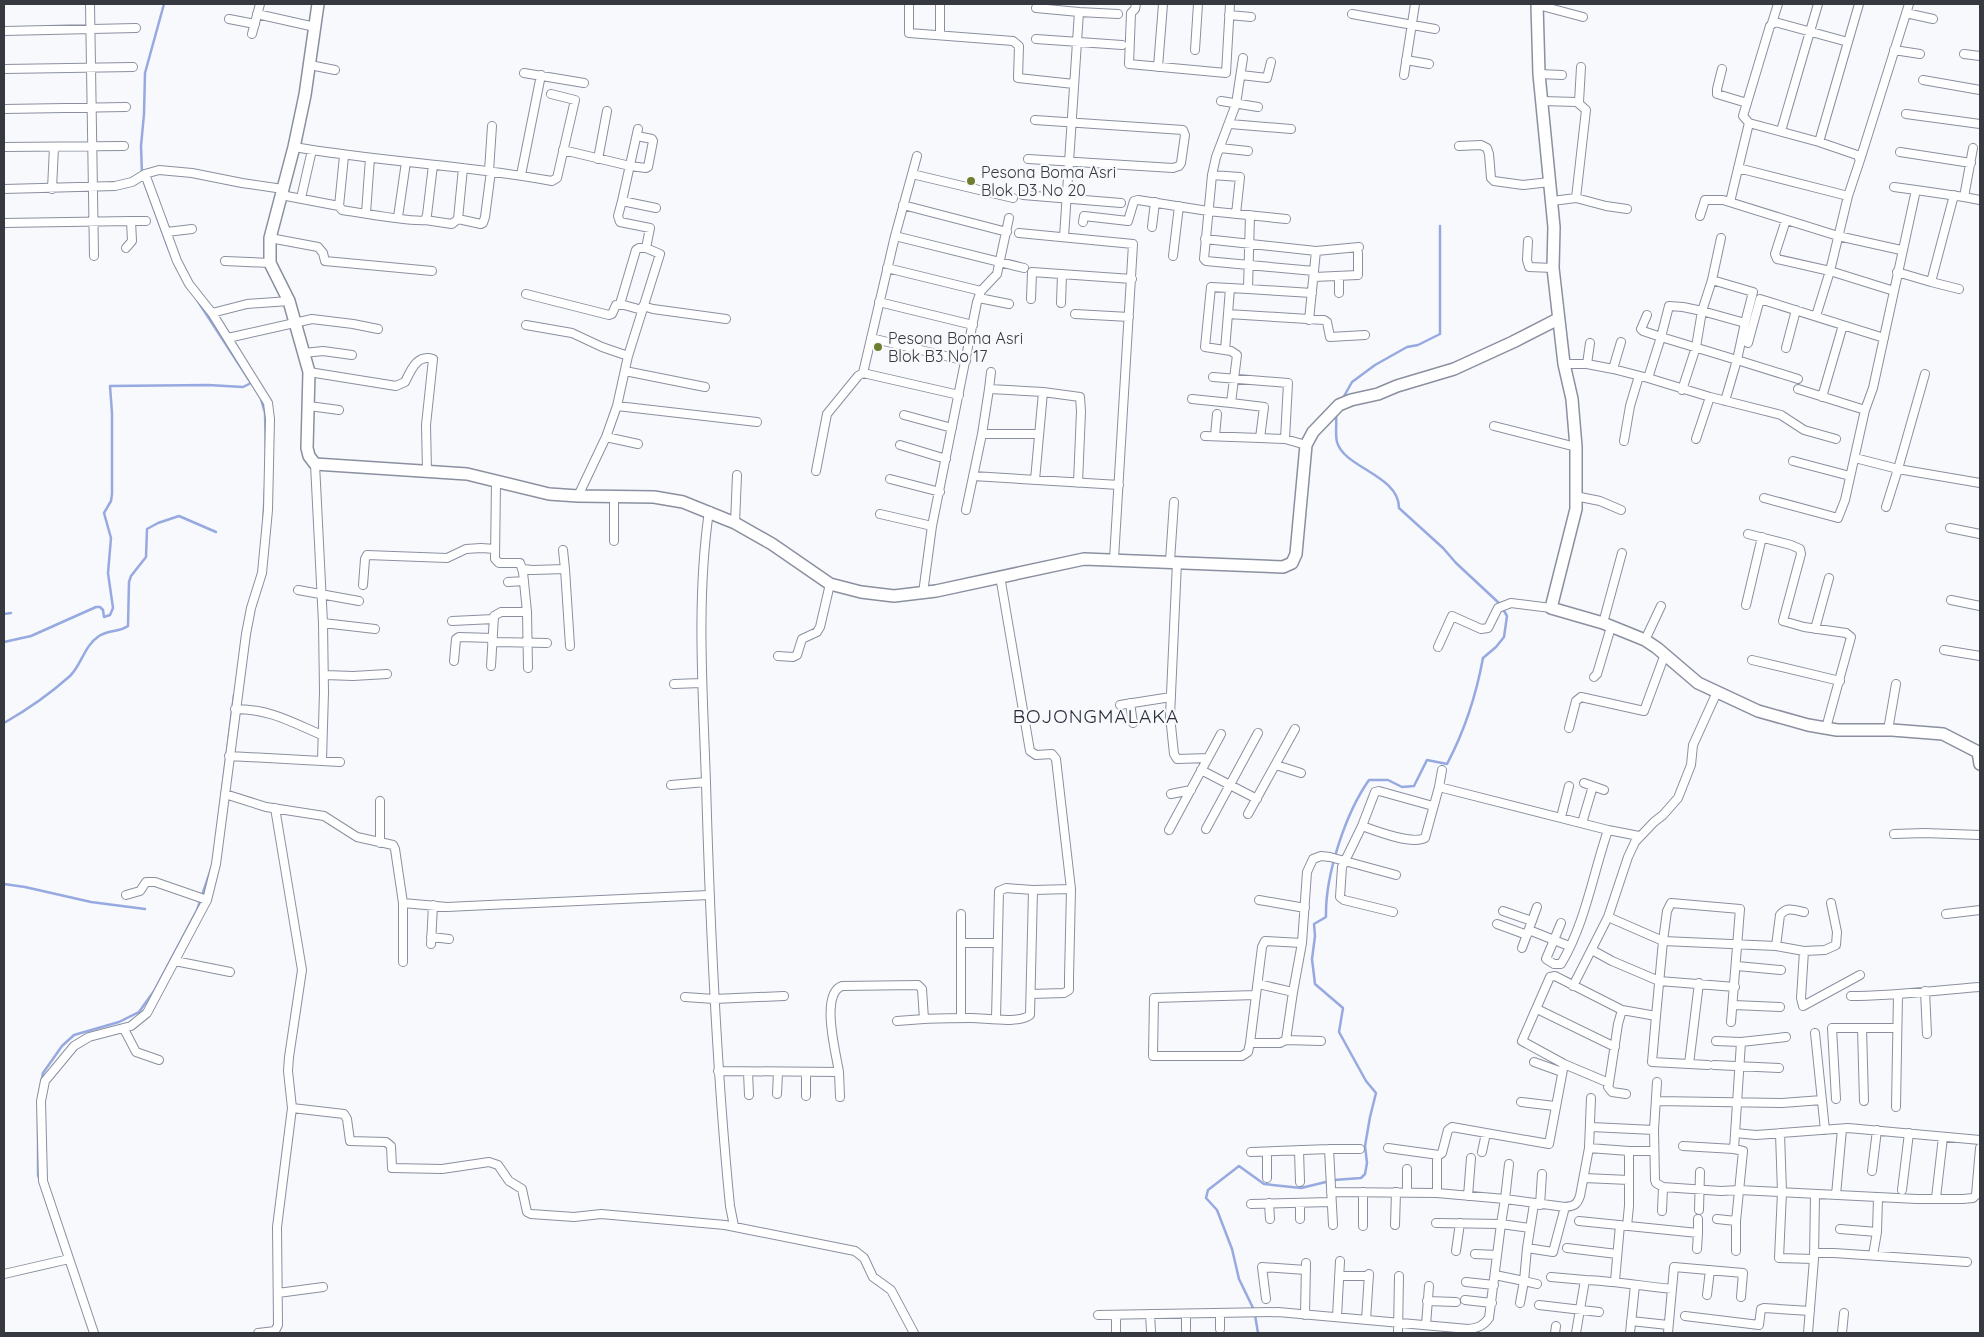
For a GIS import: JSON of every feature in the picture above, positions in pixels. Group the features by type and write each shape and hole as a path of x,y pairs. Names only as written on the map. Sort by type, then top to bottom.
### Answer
{"street":[{"path":"90,4 94,256"},
{"path":"252,34 260,4"},
{"path":"318,4 310,65 294,147 270,238 270,263 289,301 309,372 308,448 309,456 315,464 322,593 324,675 322,760"},
{"path":"909,4 909,33 1013,41 1019,46 1018,78 1074,84"},
{"path":"940,4 940,35"},
{"path":"1136,4 1135,9 1131,13 1129,64 1226,73 1230,4"},
{"path":"1158,67 1163,4"},
{"path":"1195,50 1198,4"},
{"path":"1404,75 1415,4"},
{"path":"1550,608 1576,509 1576,447 1572,399 1564,364 1553,268 1552,200 1539,74 1538,4 1583,16"},
{"path":"1778,4 1743,116 1749,123 1819,142 1857,155 1860,160"},
{"path":"1781,131 1818,4"},
{"path":"1819,142 1860,4"},
{"path":"1816,316 1830,271 1848,196 1908,4"},
{"path":"1036,8 1118,14"},
{"path":"1064,237 1079,12"},
{"path":"1906,13 1933,19"},
{"path":"257,14 315,27"},
{"path":"1352,14 1435,29"},
{"path":"1229,15 1251,17"},
{"path":"229,19 254,24"},
{"path":"1772,24 1775,22 1848,42"},
{"path":"4,31 136,28"},
{"path":"1036,39 1122,45"},
{"path":"1894,50 1920,54"},
{"path":"1964,54 1980,56"},
{"path":"1205,239 1316,251 1359,250 1358,276 1339,277 1206,262 1204,259 1205,239 1212,175 1216,157 1236,104 1243,58"},
{"path":"1406,60 1428,64"},
{"path":"1241,75 1267,78 1271,62"},
{"path":"310,65 335,70"},
{"path":"4,69 132,67"},
{"path":"1576,198 1586,110 1579,102 1581,67"},
{"path":"1722,68 1717,89 1718,94 1747,103"},
{"path":"524,73 584,83"},
{"path":"1539,74 1562,75"},
{"path":"521,175 541,76"},
{"path":"1923,80 1980,90"},
{"path":"294,147 344,156 490,171 555,180 575,100 551,94"},
{"path":"1221,101 1258,107"},
{"path":"1542,101 1579,102"},
{"path":"4,109 126,107"},
{"path":"598,159 607,111"},
{"path":"1906,114 1980,124"},
{"path":"1028,159 1173,168 1180,166 1181,163 1185,135 1183,130 1035,120"},
{"path":"1730,202 1749,123"},
{"path":"1230,124 1291,129"},
{"path":"458,219 473,223 483,223 490,171 492,126"},
{"path":"563,150 598,159 630,166 644,168 648,167 652,139 637,133 630,166 622,201 618,216 620,222 650,228 646,248"},
{"path":"1459,146 1481,145 1486,148 1489,154 1491,178 1494,181 1523,185 1550,182"},
{"path":"4,147 124,146"},
{"path":"52,189 54,147"},
{"path":"1220,148 1248,150"},
{"path":"1964,197 1973,148"},
{"path":"301,198 312,150"},
{"path":"1900,152 1971,163"},
{"path":"339,206 344,156"},
{"path":"863,373 894,236 917,156"},
{"path":"366,213 370,158"},
{"path":"398,217 406,162"},
{"path":"425,220 433,165"},
{"path":"4,189 52,189 124,184 159,170 192,173 242,183 339,206 342,210 398,217 420,222 425,220 452,224 458,219 463,168"},
{"path":"1738,168 1848,196"},
{"path":"912,174 1013,198"},
{"path":"1212,175 1240,177 1236,214"},
{"path":"94,1333 66,1260 43,1181 41,1108 44,1081 74,1046 89,1037 124,1029 139,1021 148,1013 206,900 216,864 235,709 248,625 262,573 268,510 270,419 268,403 212,313 189,284 142,176"},
{"path":"1894,187 1980,200"},
{"path":"1764,498 1838,518 1845,500 1865,410 1884,338 1901,250 1916,190"},
{"path":"1023,195 1121,203"},
{"path":"1931,282 1954,196"},
{"path":"1552,200 1576,198 1627,209"},
{"path":"1084,216 1128,221 1134,201 1138,200 1208,211 1286,219"},
{"path":"1700,216 1705,200 1724,200 1838,236 1901,250"},
{"path":"622,201 656,208"},
{"path":"1152,227 1156,202"},
{"path":"903,205 1007,232"},
{"path":"1173,256 1179,206"},
{"path":"1248,289 1250,215"},
{"path":"923,593 932,526 972,325 980,295 997,274 1010,218"},
{"path":"1786,220 1775,254 1777,259 1830,271 1894,291"},
{"path":"126,248 132,241 131,221"},
{"path":"4,223 146,221"},
{"path":"167,232 192,229"},
{"path":"1019,232 1132,242 1132,279 1114,559"},
{"path":"894,236 1024,268"},
{"path":"270,238 318,247 323,253 325,261 432,271"},
{"path":"1682,390 1696,347 1702,311 1712,280 1721,238"},
{"path":"1528,241 1527,260 1529,266 1553,268"},
{"path":"578,496 606,437 617,406 628,356 660,254 646,248 636,249 620,304"},
{"path":"1310,320 1316,251"},
{"path":"225,261 270,263"},
{"path":"887,268 1009,304"},
{"path":"1031,299 1032,272 1132,279"},
{"path":"1897,272 1959,289"},
{"path":"1061,303 1062,274"},
{"path":"1339,277 1339,293"},
{"path":"1712,280 1753,292 1737,360 1725,400"},
{"path":"1231,403 1237,355 1231,351 1205,348 1204,345 1211,287 1312,293"},
{"path":"1225,350 1230,288"},
{"path":"526,294 609,315 612,314 616,305 620,304 726,319"},
{"path":"1748,343 1760,299 1884,338"},
{"path":"212,313 247,304 289,301"},
{"path":"879,302 972,325"},
{"path":"1648,378 1669,306 1683,306 1745,324"},
{"path":"1786,348 1796,310"},
{"path":"1075,314 1129,318"},
{"path":"1228,314 1326,321 1330,337 1365,335"},
{"path":"1648,315 1641,329 1643,331 1798,379"},
{"path":"228,338 312,319 378,329"},
{"path":"315,464 467,474 542,493 578,496 654,497 683,502 735,523 772,544 830,584 861,592 888,595 906,596 923,593 1084,559 1173,561 1279,568 1292,563 1296,554 1306,445 1313,432 1339,405 1454,369 1558,319"},
{"path":"526,325 572,333 593,344 628,356"},
{"path":"1822,397 1842,325"},
{"path":"871,338 966,361"},
{"path":"1613,370 1621,342"},
{"path":"1587,364 1590,343"},
{"path":"304,353 323,351 352,355"},
{"path":"309,372 396,386 405,382 413,366 419,360 424,357 433,359 426,425 427,471"},
{"path":"1564,364 1587,364 1648,378 1682,390 1781,415 1804,430 1836,439"},
{"path":"625,371 706,387"},
{"path":"966,510 982,434 991,372"},
{"path":"816,471 827,414 858,376 863,373 959,394"},
{"path":"1886,508 1925,374"},
{"path":"1624,441 1630,406 1639,376"},
{"path":"1213,377 1288,383 1284,439"},
{"path":"989,389 1043,392 1078,396 1081,399 1078,483"},
{"path":"1798,389 1865,410"},
{"path":"1035,480 1043,392"},
{"path":"1696,439 1710,397"},
{"path":"1192,399 1264,407 1260,438"},
{"path":"309,406 339,410"},
{"path":"617,406 757,422"},
{"path":"1215,436 1217,414"},
{"path":"904,415 952,428"},
{"path":"1494,426 1576,447"},
{"path":"982,434 1039,434"},
{"path":"1205,436 1284,439 1306,445"},
{"path":"606,437 638,444"},
{"path":"900,445 946,459"},
{"path":"1855,458 1898,469 1980,484"},
{"path":"1793,460 1850,476"},
{"path":"735,523 737,475"},
{"path":"974,476 1119,485"},
{"path":"890,480 940,492"},
{"path":"496,481 495,559 498,562 518,562 522,568 527,612 528,668"},
{"path":"614,496 614,540"},
{"path":"1575,496 1600,501 1621,510"},
{"path":"1174,502 1170,723 1174,754 1177,759 1208,758"},
{"path":"709,511 702,564 701,683 718,1071 730,1206 734,1226"},
{"path":"880,514 932,526"},
{"path":"1950,528 1980,534"},
{"path":"1748,534 1792,545 1800,549 1801,554 1783,621 1815,629 1846,633 1851,637 1826,728"},
{"path":"1746,605 1762,537"},
{"path":"363,585 367,555 447,558 466,549 494,549"},
{"path":"564,550 570,646"},
{"path":"1594,677 1597,674 1622,553"},
{"path":"522,568 533,570 565,569"},
{"path":"1005,575 1030,751 1036,755 1052,754 1056,759 1071,889 1069,990 1064,993 1030,994"},
{"path":"1815,629 1830,578"},
{"path":"508,582 524,581"},
{"path":"778,656 793,657 797,655 802,639 817,632 820,627 830,584"},
{"path":"298,590 322,593 359,602"},
{"path":"1950,600 1980,606"},
{"path":"1438,647 1450,617 1454,616 1481,629 1486,629 1498,608 1511,602 1550,608 1607,625 1645,640 1698,682 1758,712 1808,726 1943,734 1980,754"},
{"path":"1645,640 1661,606"},
{"path":"491,666 494,619 497,613 527,612"},
{"path":"452,621 494,619"},
{"path":"323,623 375,629"},
{"path":"454,661 456,639 459,637 547,643"},
{"path":"1944,650 1980,656"},
{"path":"1569,728 1576,701 1581,697 1644,712 1665,654"},
{"path":"1752,660 1840,681"},
{"path":"324,675 386,674"},
{"path":"674,684 701,683"},
{"path":"1888,730 1896,684"},
{"path":"1573,986 1608,917 1628,857 1639,836 1663,816 1678,798 1691,765 1693,745 1717,692"},
{"path":"1120,705 1171,697"},
{"path":"1130,703 1133,723"},
{"path":"235,709 267,712 322,735"},
{"path":"1248,814 1295,729"},
{"path":"1206,829 1258,733"},
{"path":"1169,830 1221,734"},
{"path":"229,756 340,762"},
{"path":"1276,765 1301,773"},
{"path":"1201,770 1257,799"},
{"path":"1362,826 1403,838 1421,840 1426,836 1442,770"},
{"path":"671,785 706,782"},
{"path":"1584,783 1604,790"},
{"path":"1439,786 1608,830 1639,836"},
{"path":"1561,817 1569,786"},
{"path":"1582,823 1593,786"},
{"path":"1170,794 1191,790"},
{"path":"1393,912 1344,900 1340,896 1342,859 1362,826 1375,792 1385,792 1433,806"},
{"path":"225,794 240,800 274,808 324,816 357,837 392,845 395,848 403,902 403,962"},
{"path":"380,801 380,843"},
{"path":"258,1333 275,1331 277,1328 277,1227 292,1108 288,1071 289,1056 302,970 274,808"},
{"path":"1561,923 1546,959 1554,964 1561,964 1582,915 1608,830"},
{"path":"1894,834 1980,835"},
{"path":"1286,1040 1302,944 1307,872 1313,859 1321,856 1342,859 1396,875"},
{"path":"126,895 140,891 146,882 155,882 206,900"},
{"path":"996,1019 999,891 1006,888 1033,890 1071,889"},
{"path":"897,1021 961,1018 1026,1018 1030,1015 1033,890"},
{"path":"403,902 447,907 709,895"},
{"path":"1259,900 1305,908"},
{"path":"1731,1022 1741,910 1674,902 1669,905 1667,911 1652,1062 1779,1068"},
{"path":"1608,917 1663,941 1776,946 1804,951 1825,950 1836,945 1836,932 1831,903"},
{"path":"433,905 431,940 448,939"},
{"path":"1522,948 1537,907"},
{"path":"1776,946 1780,915 1789,909 1804,912"},
{"path":"1946,914 1980,910"},
{"path":"1503,911 1532,921"},
{"path":"961,914 961,1018"},
{"path":"1497,924 1569,946"},
{"path":"1256,994 1154,998 1153,1056 1242,1056 1248,1052 1258,984 1262,947 1265,940 1302,944"},
{"path":"961,943 997,943"},
{"path":"1592,950 1612,961 1659,981 1735,987"},
{"path":"1804,951 1801,998 1803,1006 1860,975"},
{"path":"176,961 230,972"},
{"path":"1737,966 1781,970"},
{"path":"1563,1068 1522,1041 1550,977 1558,976 1573,986 1622,1010 1656,1016"},
{"path":"1689,1064 1699,983"},
{"path":"1258,984 1293,992"},
{"path":"840,1096 839,1072 830,1011 837,987 918,985 922,989 924,1019"},
{"path":"1851,996 1980,987"},
{"path":"1925,991 1927,1034"},
{"path":"1896,1107 1898,994"},
{"path":"685,997 714,999 784,996"},
{"path":"1734,1005 1780,1007"},
{"path":"1536,1009 1615,1048"},
{"path":"1622,1010 1608,1087 1612,1092 1626,1094"},
{"path":"1836,1099 1832,1028 1897,1028"},
{"path":"1862,1028 1864,1101"},
{"path":"124,1029 136,1052 159,1060"},
{"path":"1815,1033 1825,1130"},
{"path":"1716,1041 1741,1042 1786,1037"},
{"path":"1250,1042 1321,1041"},
{"path":"1734,1149 1741,1042"},
{"path":"1534,1062 1563,1068 1609,1083"},
{"path":"1388,1148 1439,1155 1442,1153 1449,1128 1549,1144 1563,1068"},
{"path":"718,1071 839,1072"},
{"path":"748,1072 749,1095"},
{"path":"777,1094 778,1072"},
{"path":"806,1072 806,1096"},
{"path":"1657,1082 1654,1130 1655,1180 1656,1183 1663,1187 1721,1192 1739,1190 1878,1198 1962,1200 1973,1198 1976,1195 1980,1148"},
{"path":"1332,1192 1437,1193 1565,1207 1573,1206 1578,1204 1584,1178 1590,1127 1591,1098"},
{"path":"1656,1100 1782,1103 1822,1100"},
{"path":"1521,1102 1556,1106"},
{"path":"292,1108 344,1114 347,1119 350,1141 386,1142 391,1146 392,1168 442,1169 489,1162 495,1163 511,1182 522,1189 527,1212 530,1214 574,1217 589,1214 607,1214 734,1226 855,1251 860,1254 873,1277 891,1290 914,1333"},
{"path":"1590,1127 1654,1130"},
{"path":"1735,1133 1756,1135 1842,1129 1877,1130 1980,1140"},
{"path":"1836,1195 1842,1129"},
{"path":"1872,1171 1877,1130"},
{"path":"1482,1152 1486,1133"},
{"path":"1780,1133 1782,1192 1780,1258 1874,1255 1967,1262"},
{"path":"1902,1190 1908,1133"},
{"path":"1936,1198 1943,1137"},
{"path":"1683,1146 1743,1151 1736,1221 1736,1251"},
{"path":"1251,1152 1360,1148"},
{"path":"1588,1148 1654,1151"},
{"path":"1329,1149 1333,1225"},
{"path":"1299,1150 1300,1182"},
{"path":"1615,1281 1617,1254 1629,1206 1629,1151"},
{"path":"1267,1152 1267,1178"},
{"path":"1468,1196 1471,1158"},
{"path":"1437,1160 1437,1193"},
{"path":"1098,1315 1278,1312 1399,1322 1468,1331 1478,1328 1484,1325 1489,1318 1492,1303 1500,1224 1509,1164"},
{"path":"1407,1169 1407,1192"},
{"path":"1698,1210 1700,1172"},
{"path":"1520,1302 1530,1228 1537,1204 1542,1174"},
{"path":"1584,1178 1628,1180"},
{"path":"1662,1212 1663,1187"},
{"path":"1363,1192 1363,1226"},
{"path":"1395,1225 1396,1192"},
{"path":"1808,1333 1814,1256 1815,1195"},
{"path":"1874,1255 1878,1198"},
{"path":"1251,1204 1332,1202"},
{"path":"1300,1203 1300,1220"},
{"path":"1269,1204 1270,1219"},
{"path":"1527,1248 1554,1252 1565,1207"},
{"path":"1697,1249 1698,1218"},
{"path":"1717,1219 1736,1221"},
{"path":"1579,1221 1698,1233"},
{"path":"1436,1223 1500,1224 1530,1228"},
{"path":"1456,1251 1460,1223"},
{"path":"1840,1229 1877,1232"},
{"path":"1567,1248 1617,1254"},
{"path":"1475,1254 1497,1255"},
{"path":"4,1274 66,1260"},
{"path":"1337,1317 1340,1261"},
{"path":"1266,1299 1262,1267 1306,1266 1305,1315"},
{"path":"1668,1333 1674,1267 1743,1273 1741,1297"},
{"path":"1708,1295 1710,1270"},
{"path":"1339,1276 1369,1275 1366,1320"},
{"path":"1495,1275 1537,1284"},
{"path":"1398,1333 1399,1276"},
{"path":"1551,1277 1615,1281 1672,1289"},
{"path":"1576,1333 1585,1280"},
{"path":"1466,1282 1494,1285"},
{"path":"1630,1333 1635,1285"},
{"path":"1426,1325 1429,1286"},
{"path":"278,1293 323,1288"},
{"path":"1465,1300 1492,1303"},
{"path":"1427,1301 1456,1302"},
{"path":"1539,1305 1599,1312"},
{"path":"1685,1316 1758,1329 1761,1310 1764,1308 1810,1311"},
{"path":"1220,1313 1220,1329"},
{"path":"1842,1333 1844,1313"},
{"path":"1150,1314 1150,1331"},
{"path":"1186,1314 1186,1330"},
{"path":"1116,1315 1116,1331"},
{"path":"1631,1321 1668,1324"}],"waterway":[{"path":"142,174 141,146 145,73 164,4"},
{"path":"144,182 169,250"},
{"path":"1343,398 1352,382 1375,365 1407,347 1418,345 1440,334 1440,226"},
{"path":"197,300 251,383"},
{"path":"4,642 31,636 96,607 100,607 103,610 104,617 110,615 113,608 108,573 111,538 104,513 111,501 112,494 110,386 208,385 243,387 251,383"},
{"path":"261,399 265,413 266,458"},
{"path":"1254,1310 1239,1279 1232,1249 1217,1210 1206,1198 1208,1190 1239,1166 1264,1184 1301,1188 1334,1180 1361,1178 1365,1174 1367,1163 1365,1146 1376,1093 1366,1081 1339,1032 1343,1008 1315,984 1312,959 1315,936 1314,924 1326,917 1329,883 1338,846 1360,794 1369,780 1388,780 1402,787 1414,786 1427,760 1447,764 1469,712 1483,658 1504,637 1507,616 1500,604 1399,508 1397,497 1390,487 1350,459 1342,451 1336,439 1336,415"},
{"path":"263,527 265,488"},
{"path":"4,723 38,701 70,676 86,650 99,636 128,626 129,582 131,576 146,557 147,529 179,516 216,532"},
{"path":"4,614 11,613"},
{"path":"217,831 234,695"},
{"path":"38,1100 43,1073 62,1046 74,1035 119,1022 139,1012 154,991 197,910 212,866"},
{"path":"4,884 91,902 145,909"},
{"path":"38,1108 38,1175 58,1237"},
{"path":"1255,1315 1258,1333"}],"place":[{"name":"Pesona Boma Asri Blok D3 No 20","path":"971,181"},
{"name":"Pesona Boma Asri Blok B3 No 17","path":"878,347"}],"district":[{"name":"BOJONGMALAKA","path":"1096,716"}]}
